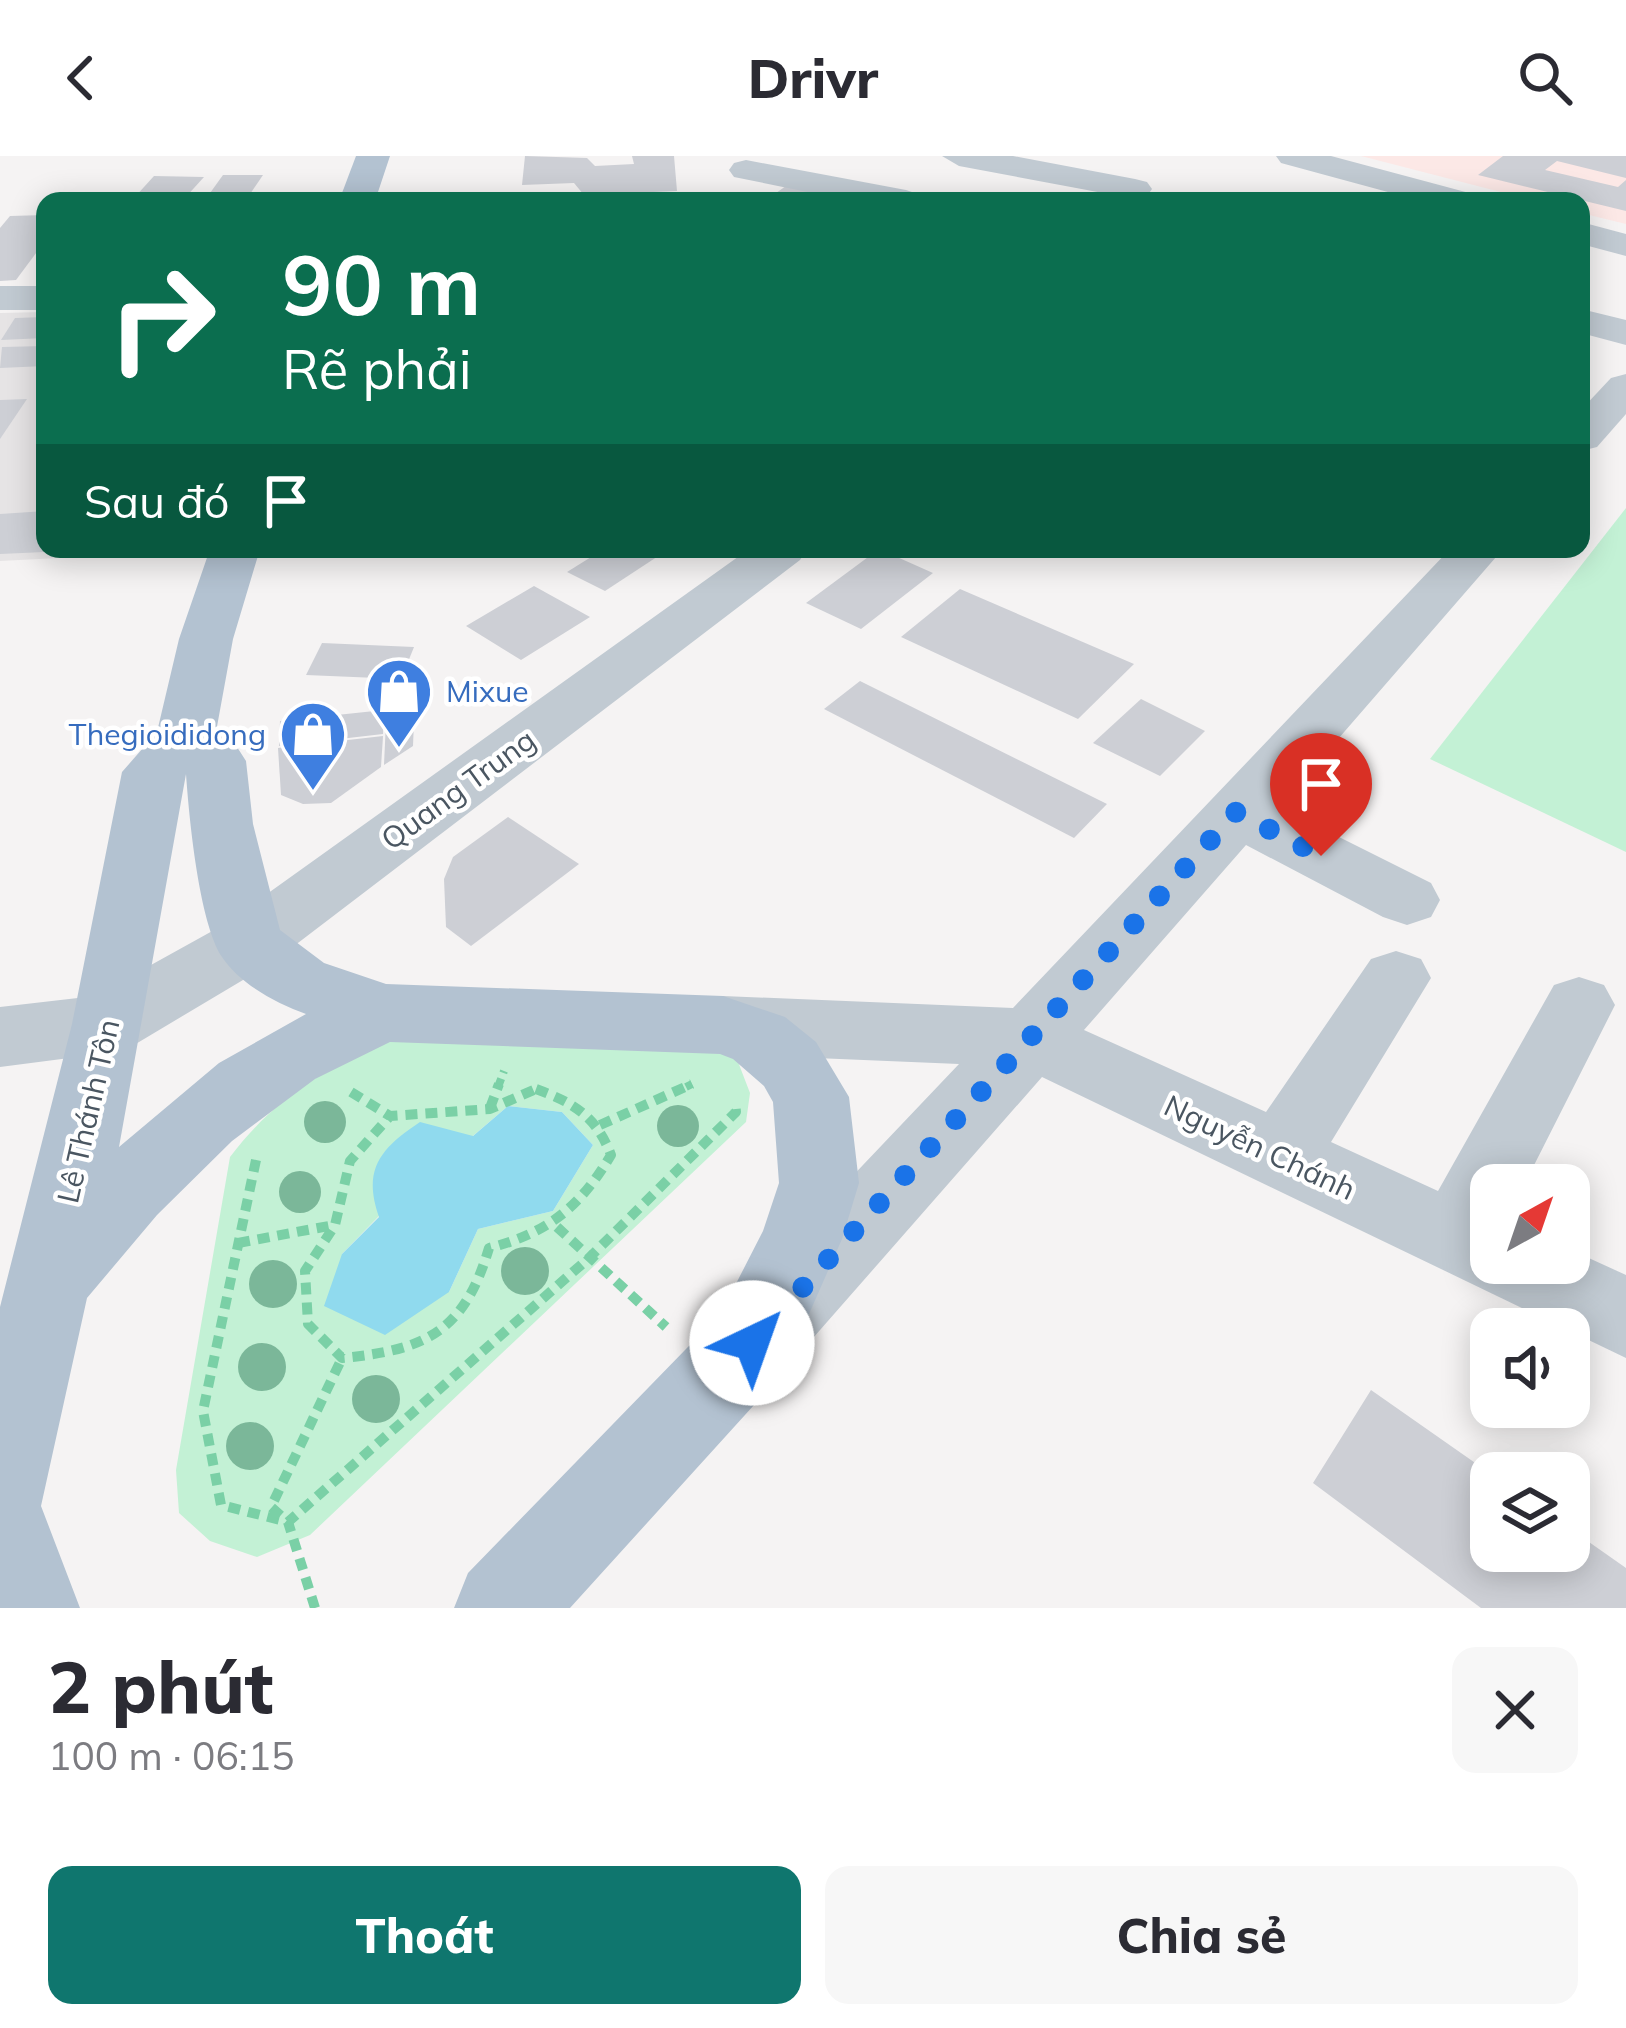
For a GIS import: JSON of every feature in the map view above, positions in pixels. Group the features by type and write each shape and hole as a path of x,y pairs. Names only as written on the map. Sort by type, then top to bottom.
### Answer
{"main road":[{"path":"360,192 373,156"},
{"name":"Lê Thánh Tôn","path":"0,1492 108,1024 154,772 185,739 206,640 233,558"},
{"path":"185,739 216,760 221,824 249,943 299,983 386,1013 722,1064 759,1038 790,1064 811,1097 819,1183 801,1239 736,1359 503,1608"},
{"path":"49,1282 132,1181 200,1120 297,1050 386,1013"},
{"path":"0,1522 31,1608"}],"street":[{"path":"958,156 1117,192"},
{"path":"1133,192 1165,156"},
{"path":"1293,156 1427,192"},
{"path":"746,170 860,192"},
{"path":"1590,235 1626,245"},
{"path":"0,298 36,298"},
{"path":"1590,323 1626,333"},
{"path":"1590,426 1626,387"},
{"name":"Quang Trung","path":"108,1024 249,943 770,558"},
{"path":"736,1359 1470,558"},
{"path":"1236,812 1407,900"},
{"path":"1280,1156 1396,978"},
{"path":"1518,1164 1579,1004"},
{"path":"0,1037 108,1024"},
{"path":"722,1064 1030,1038"},
{"name":"Nguyễn Chánh","path":"1030,1038 1470,1245"},
{"name":"Nguyễn Chánh","path":"1554,1284 1626,1317"}],"path":[{"path":"288,1522 589,1258 736,1112 722,1064 600,1125"},
{"path":"331,1079 390,1116 490,1109 536,1089 573,1103 600,1125 610,1155 590,1191 556,1227 488,1248 480,1287 456,1321 416,1346 342,1358"},
{"path":"342,1358 308,1324 305,1271 335,1225 350,1161 390,1116"},
{"path":"257,1151 203,1412 220,1505 288,1522"},
{"path":"238,1243 335,1225"},
{"path":"556,1227 589,1258 736,1359"},
{"path":"315,1608 288,1522 271,1507 342,1358"}],"shaded area":[{"path":"1361,156 1626,156 1626,224 1590,215 1590,192 1501,192"},
{"path":"36,312 36,558 58,558 0,561 0,313"}],"green space":[{"path":"1626,508 1626,852 1430,759"},
{"path":"385,1039 735,1054 750,1093 746,1122 310,1535 257,1557 210,1541 179,1513 176,1470 230,1157 282,1103","holes":["508,1106 562,1112 593,1145 553,1211 478,1229 449,1292 342,1254 379,1216"]}],"water":[{"path":"508,1106 562,1112 593,1145 553,1211 478,1229 449,1292 385,1335 324,1306 342,1254 379,1217 374,1173 385,1151 420,1122 473,1136"}],"building":[{"path":"525,156 587,158 595,166 634,164 632,156 674,156 677,191 582,192 574,183 522,185"},
{"path":"1503,156 1626,156 1626,178 1557,161 1545,170 1618,187 1626,180 1626,211 1590,202 1590,192 1548,192 1478,175"},
{"path":"223,175 263,175 251,192 211,192"},
{"path":"154,176 204,177 190,192 139,192"},
{"path":"786,186 815,192 777,192"},
{"path":"36,215 36,253 16,280 0,281 0,228 10,216"},
{"path":"36,317 36,338 1,340 15,318"},
{"path":"36,346 36,366 0,368 2,347"},
{"path":"27,399 0,439 0,400"},
{"path":"36,512 36,552 0,554 0,514"},
{"path":"590,558 655,558 605,591 567,572"},
{"path":"867,558 899,558 933,573 861,629 806,603"},
{"path":"534,586 590,617 521,660 466,626"},
{"path":"960,589 1134,664 1078,719 901,637"},
{"path":"322,643 414,647 401,679 306,675"},
{"path":"860,681 1107,804 1074,838 824,709"},
{"path":"415,695 413,746 384,765 387,700"},
{"path":"1141,699 1205,731 1160,776 1093,743"},
{"path":"384,710 383,734 279,746 280,721"},
{"path":"383,736 381,767 331,803 303,804 281,795 278,748"},
{"path":"508,817 579,864 471,946 446,927 444,879 453,857"},
{"path":"1371,1390 1470,1459 1470,1572 1590,1572 1590,1543 1626,1568 1626,1608 1481,1608 1313,1483"}],"place":[{"name":"Mixue","path":"399,750"},
{"name":"Thegioididong","path":"313,793"}],"route":[{"path":"752,1343 1236,812 1321,856"}]}
